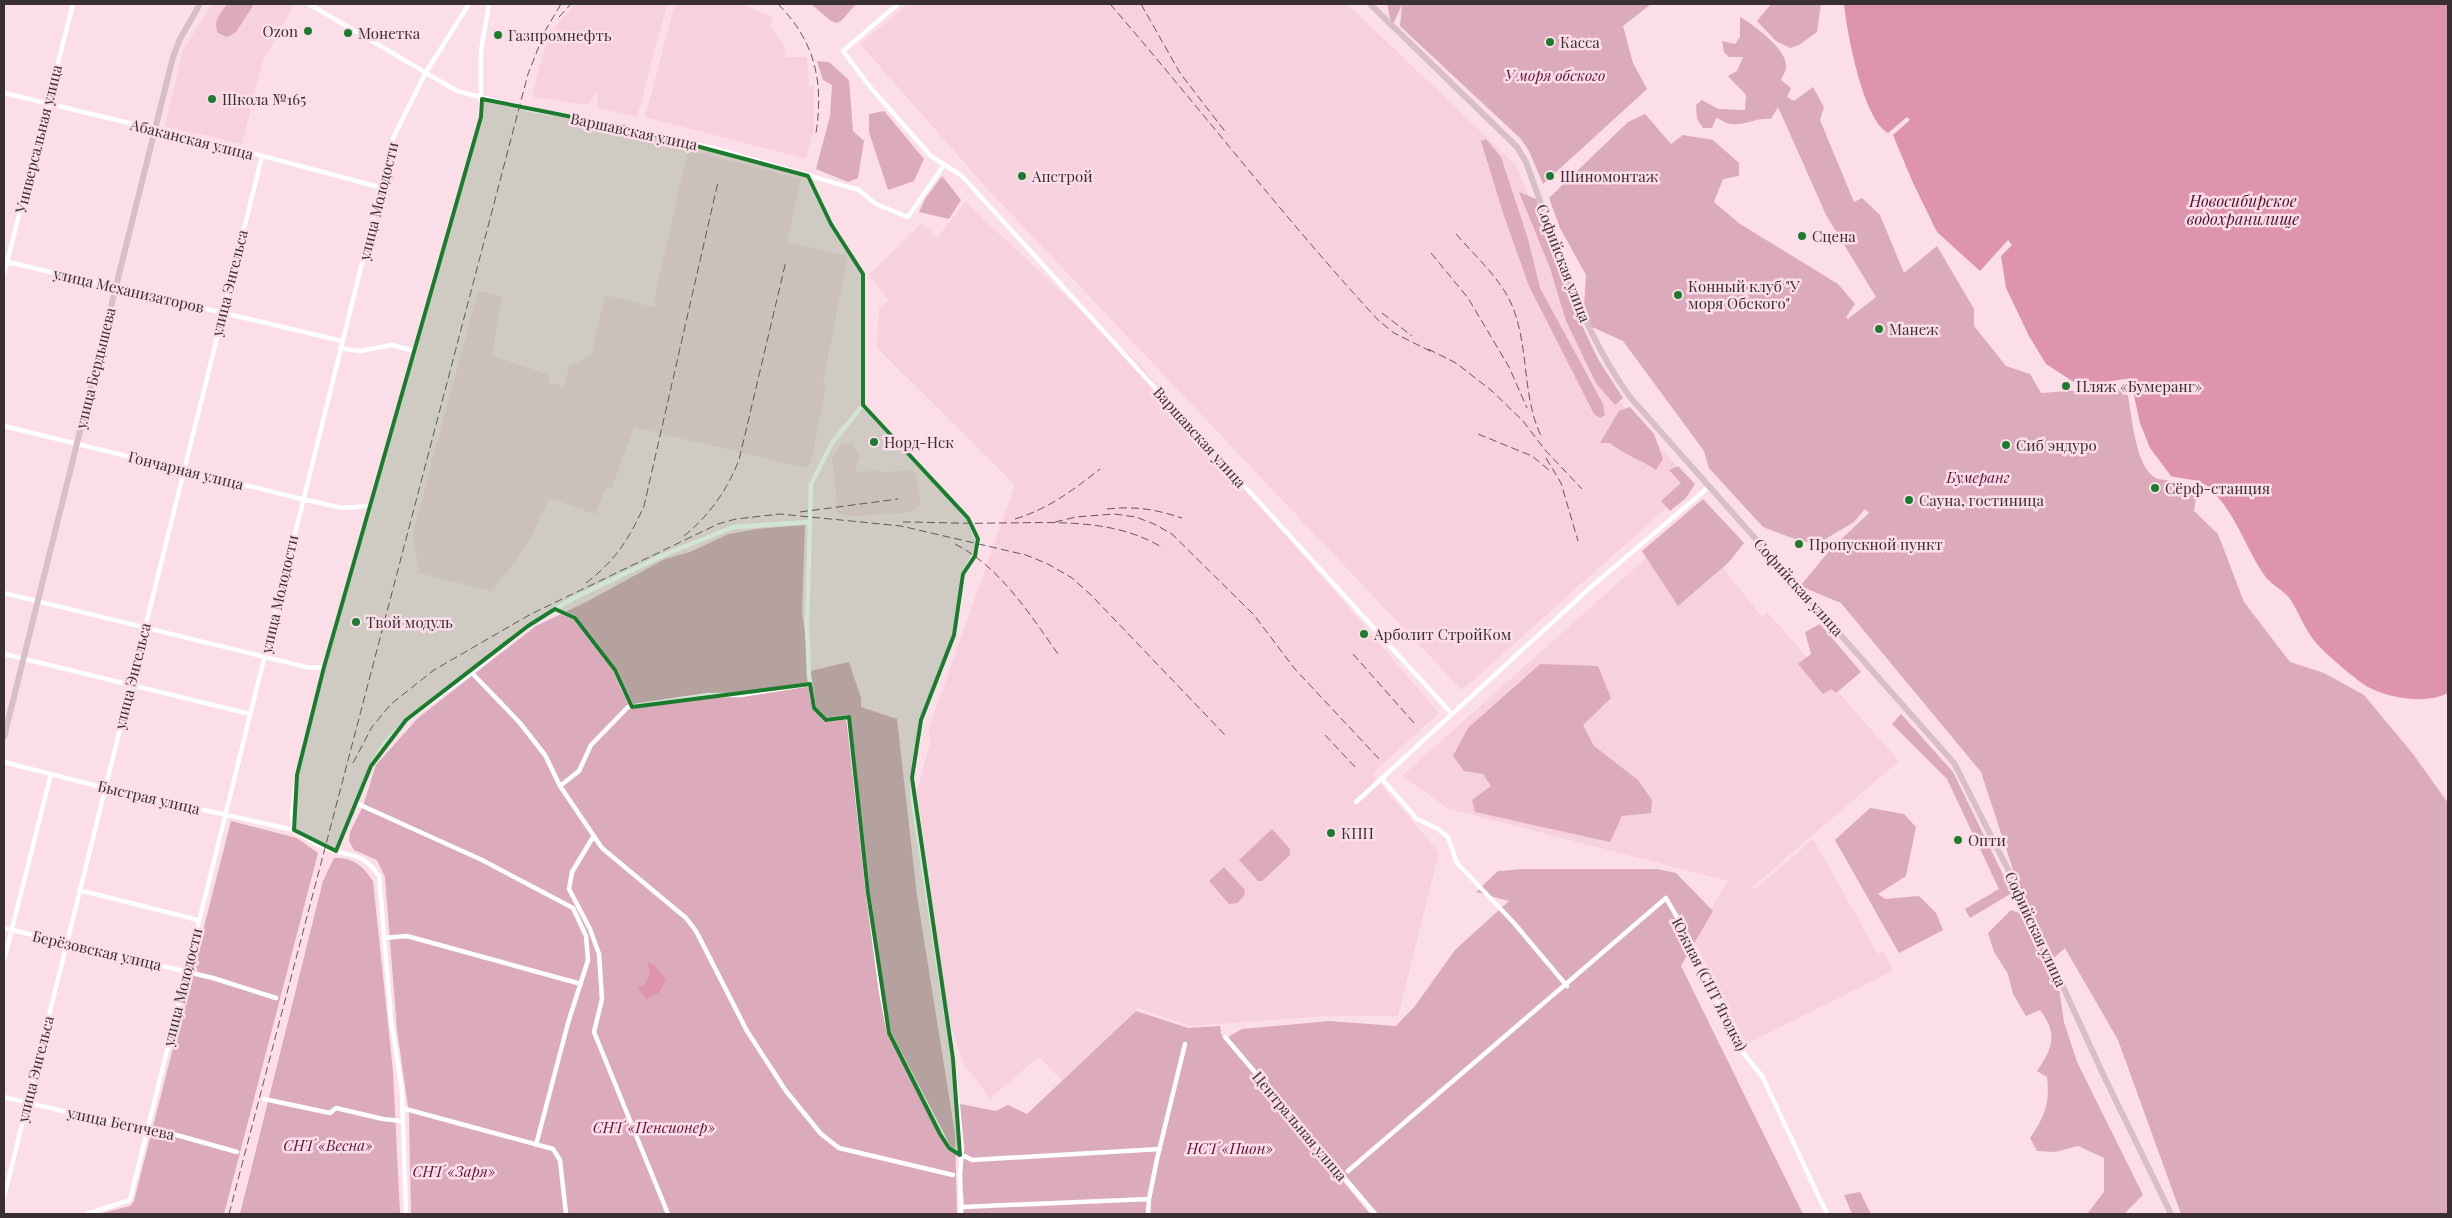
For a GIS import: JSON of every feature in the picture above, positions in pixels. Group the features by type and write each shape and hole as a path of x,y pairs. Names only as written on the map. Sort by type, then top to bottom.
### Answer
{"main road":[{"name":"улица Бердышева","path":"4,737 176,47 200,4"},
{"name":"Софийская улица","path":"1370,4 1517,147 1526,162 1574,297 1598,348 1632,399 1954,763 2022,897 2102,1072 2171,1214"}],"street":[{"name":"Универсальная улица","path":"4,274 5,261 73,4"},
{"name":"Варшавская улица","path":"309,4 457,91 482,99 717,149 859,190 876,204 908,217 944,165"},
{"name":"улица Молодости","path":"87,1214 130,1200 379,187 393,138 426,72 469,4"},
{"path":"294,830 292,815 297,775 324,667 368,506 481,117 480,58 489,4"},
{"name":"Варшавская улица","path":"898,4 843,51 870,87 931,156 962,176 1452,714"},
{"name":"Абаканская улица","path":"4,93 262,156 379,187"},
{"name":"улица Энгельса","path":"4,1197 262,156"},
{"path":"808,176 832,224 863,274 863,405 832,443 811,484 807,626 810,684 814,708 826,720 847,717 849,722 868,893 881,991 889,1033 940,1134 949,1148 960,1155 972,1160 1160,1149"},
{"name":"улица Механизаторов","path":"5,261 342,341"},
{"path":"340,348 360,351 392,345 414,351"},
{"path":"863,405 968,518 979,545 975,556 963,574 954,635 921,720 912,778 913,801 953,1059 962,1148 960,1155 961,1214"},
{"name":"Гончарная улица","path":"4,426 342,508 368,506"},
{"path":"1356,802 1592,586 1710,486"},
{"path":"336,851 371,766 384,746 406,720 471,672 528,626 555,610 666,554 734,527 810,522"},
{"path":"4,593 310,668 324,667"},
{"path":"555,610 575,618 615,670 632,707"},
{"path":"4,654 250,714"},
{"path":"471,672 520,723 544,755 560,786 602,848 686,918 696,931 747,1031 786,1091 821,1134 839,1148 953,1175"},
{"path":"560,786 579,771 592,745 628,707 708,695 741,694 810,684"},
{"name":"Быстрая улица","path":"4,762 105,788 294,830 312,842 357,856 370,863 379,876 391,1019 402,1091 406,1214"},
{"path":"4,960 51,774"},
{"path":"1348,1171 1566,986 1514,923 1458,863 1448,837 1438,829 1417,819 1381,778"},
{"path":"356,803 482,860 573,908 586,936 588,960 536,1145"},
{"path":"593,837 572,872 569,890 590,929 599,954 602,998 594,1032 668,1214"},
{"path":"79,890 198,920"},
{"name":"Южная (СНТ Ягодка)","path":"1566,986 1666,898 1690,938 1740,1048 1762,1076 1827,1214"},
{"name":"Берёзовская улица","path":"4,928 245,987 276,998"},
{"path":"384,938 406,936 581,984"},
{"name":"Центральная улица","path":"1225,1037 1375,1214"},
{"path":"1148,1214 1149,1198 1185,1044"},
{"name":"улица Бегичева","path":"4,1097 146,1131 173,1134 237,1152"},
{"path":"264,1099 330,1114 336,1108 383,1119 402,1121"},
{"path":"402,1108 553,1149 560,1160 566,1214"},
{"path":"962,1207 1149,1198"}],"highlighted area":[{"path":"482,99 633,129 808,176 831,224 863,274 863,405 968,518 978,539 975,556 963,574 954,635 921,720 912,778 953,1059 960,1155 949,1148 940,1134 889,1033 868,893 849,717 826,720 814,708 810,684 632,707 615,670 575,618 555,609 528,626 406,720 371,766 336,851 294,830 297,775 324,667 481,117"}],"shaded area":[{"name":"Школа №165","path":"212,4 294,4 262,63 242,144 165,126 183,50"},
{"path":"574,4 667,4 637,117 597,108 597,90 589,105 532,97 545,47 554,29"},
{"path":"675,4 740,4 773,17 770,26 786,48 784,57 807,57 809,86 814,86 814,128 806,159 645,117"},
{"path":"908,4 1347,4 1516,165 1596,362 1623,406 1693,484 1462,690 983,184 860,44"},
{"path":"688,150 801,179 787,242 848,256 823,382 826,388 811,461 806,468 634,427 611,489 606,488 595,514 549,498 528,544 492,591 419,573 413,533 478,291 502,296 492,356 549,375 548,382 564,387 569,366 591,356 605,295 656,308 655,296"},
{"path":"965,202 1140,365 1439,713 1372,774 1439,852 1398,1016 1329,1016 1190,1026 1138,1008 1062,1081 1039,1057 989,1099 977,1080 964,1066 949,1019 917,791 930,743 929,728 1015,485 877,348 879,308 889,300 869,275 922,223 937,238"},
{"path":"852,443 860,456 856,470 860,472 878,470 878,473 912,470 916,475 921,504 918,508 911,512 854,516 838,514 832,458 842,444"},
{"path":"1686,522 1762,617 1768,613 1899,761 1751,888 1756,889 1813,839 1878,954 1884,951 1893,971 1746,1044 1693,938 1728,881 1449,809 1402,776"}],"green space":[{"path":"227,4 254,4 236,32 227,37 218,33 216,25"},
{"path":"811,4 856,4 837,23 831,21"},
{"path":"1387,4 1402,4 1392,27"},
{"name":"У моря обского","path":"1402,4 1651,4 1623,26 1633,63 1647,89 1543,184 1529,151 1521,139 1400,26"},
{"path":"1771,4 1821,4 1817,32 1799,45 1790,48 1776,41 1757,21"},
{"name":"Бумеранг","path":"1740,17 1753,25 1775,44 1780,51 1786,67 1781,80 1791,88 1787,97 1794,101 1813,87 1824,107 1820,120 1854,202 1862,198 1880,215 1904,273 1937,246 1974,309 1974,326 2006,366 2030,374 2041,393 2111,388 2127,391 2138,449 2147,470 2156,478 2173,481 2175,485 2197,492 2194,511 2218,534 2244,602 2290,662 2324,673 2364,695 2413,754 2448,803 2448,1214 2181,1214 2118,1040 2065,948 2047,964 2059,988 2064,1022 2077,1062 2143,1195 2124,1214 2087,1214 2104,1192 2104,1158 2078,1146 2055,1152 2037,1151 2030,1138 2043,1116 2047,1102 2048,1086 2047,1077 2037,1071 2050,1048 2051,1034 2046,1019 2040,1010 2026,1016 2013,994 2008,974 1994,952 1988,933 2011,910 2024,915 2035,937 1981,772 1841,603 1800,586 1831,549 1869,513 1865,509 1854,522 1817,544 1795,539 1763,527 1709,468 1704,451 1623,341 1583,323 1586,275 1560,228 1549,198 1628,122 1645,114 1671,144 1683,135 1713,140 1739,163 1739,176 1723,179 1714,202 1740,224 1838,284 1855,304 1846,317 1848,319 1876,297 1826,215 1778,107 1771,119 1761,119 1741,124 1729,124 1716,118 1712,128 1703,128 1697,119 1696,105 1702,100 1718,109 1745,110 1746,95 1728,76 1737,71 1743,57 1729,57 1724,52 1722,41 1735,44 1740,37"},
{"path":"817,61 829,62 849,80 853,131 864,141 858,178 848,182 816,169 830,116 832,85 823,80"},
{"path":"884,111 924,159 914,181 888,190 869,132 869,114"},
{"path":"1486,139 1501,157 1528,239 1540,288 1603,404 1605,415 1600,418 1594,414 1529,286 1504,216 1481,141"},
{"path":"942,176 961,200 949,219 919,212 925,199"},
{"path":"1519,192 1536,199 1577,315 1598,359 1623,398 1615,405 1596,383 1566,321 1550,268"},
{"path":"1630,407 1654,434 1663,459 1656,470 1610,443 1600,443 1619,411"},
{"path":"1678,466 1695,484 1686,498 1670,511 1661,501 1681,483 1669,470"},
{"path":"1703,499 1744,543 1729,562 1678,606 1642,551"},
{"path":"805,525 802,612 810,671 849,662 861,698 861,707 897,719 917,896 955,1134 957,1214 411,1214 409,1114 397,1030 385,877 377,860 354,850 349,841 350,832 363,806 376,765 418,718 536,626 588,601 665,559 690,552 729,534 757,529"},
{"path":"1820,624 1861,672 1836,693 1831,689 1823,694 1798,664 1811,654 1805,632"},
{"path":"1540,664 1598,666 1611,698 1583,725 1594,746 1638,780 1652,800 1651,813 1622,816 1610,842 1475,812 1472,800 1491,786 1483,774 1464,771 1453,756 1468,728"},
{"path":"1901,714 1953,772 2012,893 1970,918 1965,909 1999,889 1947,779 1892,724"},
{"path":"1870,808 1904,814 1916,827 1906,876 1878,894 1885,899 1919,896 1936,913 1943,930 1899,953 1835,840"},
{"path":"231,821 297,838 318,853 224,1214 99,1214 130,1206 134,1201"},
{"path":"1272,829 1290,849 1290,855 1262,881 1258,881 1239,860"},
{"name":"СНТ «Весна»","path":"334,858 352,861 365,871 373,881 393,1072 400,1214 240,1214 323,881"},
{"path":"1224,867 1245,890 1244,896 1237,903 1229,904 1209,881"},
{"path":"1525,869 1657,869 1676,873 1713,911 1681,966 1803,1214 1378,1214 1228,1037 1242,1029 1329,1021 1396,1026 1415,1006 1455,950 1509,901 1476,892 1498,871"},
{"name":"НСТ «Пион»","path":"1136,1011 1188,1028 1220,1026 1221,1034 1370,1214 963,1214 960,1104 996,1111 1008,1105 1027,1114"},
{"path":"1860,1192 1871,1214 1852,1214 1844,1195"}],"water":[{"name":"Новосибирское водохранилище","path":"1844,4 2448,4 2448,693 2420,699 2389,695 2365,685 2335,661 2313,639 2289,598 2265,576 2232,517 2217,496 2200,482 2171,476 2150,448 2140,423 2131,382 2125,379 2080,386 2046,364 2029,336 2006,288 2001,256 2012,245 2008,240 1980,271 1937,232 1913,183 1893,135 1910,120 1907,117 1888,133 1879,125 1871,111 1858,74"},
{"path":"647,962 653,964 666,980 659,993 646,999 638,988 645,984 650,974"}],"railway":[{"path":"229,1214 528,74 545,31 561,4"},
{"path":"559,17 571,4"},
{"path":"778,4 801,33 814,63 819,97 816,133"},
{"path":"1110,4 1309,242 1378,320 1394,333 1432,352"},
{"path":"1141,4 1180,73 1227,134"},
{"path":"586,583 606,566 621,548 644,506 718,182"},
{"path":"1456,234 1500,284 1511,303 1521,336 1531,405 1535,422 1542,438"},
{"path":"1431,253 1468,298 1509,367 1527,408"},
{"path":"684,536 710,511 729,482 739,460 786,261"},
{"path":"1382,313 1412,336"},
{"path":"1428,349 1456,363 1492,391 1523,421 1545,450 1582,489"},
{"path":"1478,434 1532,456 1549,470"},
{"path":"1546,458 1561,483 1578,541"},
{"path":"1015,519 1038,510 1059,498 1080,485 1100,469"},
{"path":"800,512 898,499"},
{"path":"1107,509 1145,509 1182,518"},
{"path":"353,763 372,727 391,704 434,670 531,614 718,524 736,519 780,514 901,526 1026,555 1048,564 1072,578 1091,595 1226,736"},
{"path":"1055,522 1076,517 1114,514 1136,517 1172,534 1254,615 1294,668 1381,761"},
{"path":"903,522 1060,523 1103,526 1144,538 1163,548"},
{"path":"955,544 986,565 1000,578 1025,607 1058,654"},
{"path":"1353,654 1414,723"},
{"path":"1325,735 1357,769"}],"place":[{"name":"Ozon","path":"308,31"},
{"name":"Монетка","path":"348,33"},
{"name":"Газпромнефть","path":"498,35"},
{"name":"Касса","path":"1550,42"},
{"name":"Школа №165","path":"212,99"},
{"name":"Апстрой","path":"1022,176"},
{"name":"Шиномонтаж","path":"1550,176"},
{"name":"Сцена","path":"1802,236"},
{"name":"Конный клуб \"У моря Обского\"","path":"1678,295"},
{"name":"Манеж","path":"1879,329"},
{"name":"Пляж «Бумеранг»","path":"2066,386"},
{"name":"Норд-Нск","path":"874,442"},
{"name":"Сиб эндуро","path":"2006,445"},
{"name":"Сёрф-станция","path":"2155,488"},
{"name":"Сауна, гостиница","path":"1909,500"},
{"name":"Пропускной пункт","path":"1799,544"},
{"name":"Твой модуль","path":"356,622"},
{"name":"Арболит СтройКом","path":"1364,634"},
{"name":"КПП","path":"1331,833"},
{"name":"Опти","path":"1958,840"}],"park label":[{"name":"СНТ «Пенсионер»","path":"654,1127"},
{"name":"СНТ «Заря»","path":"454,1171"}]}
